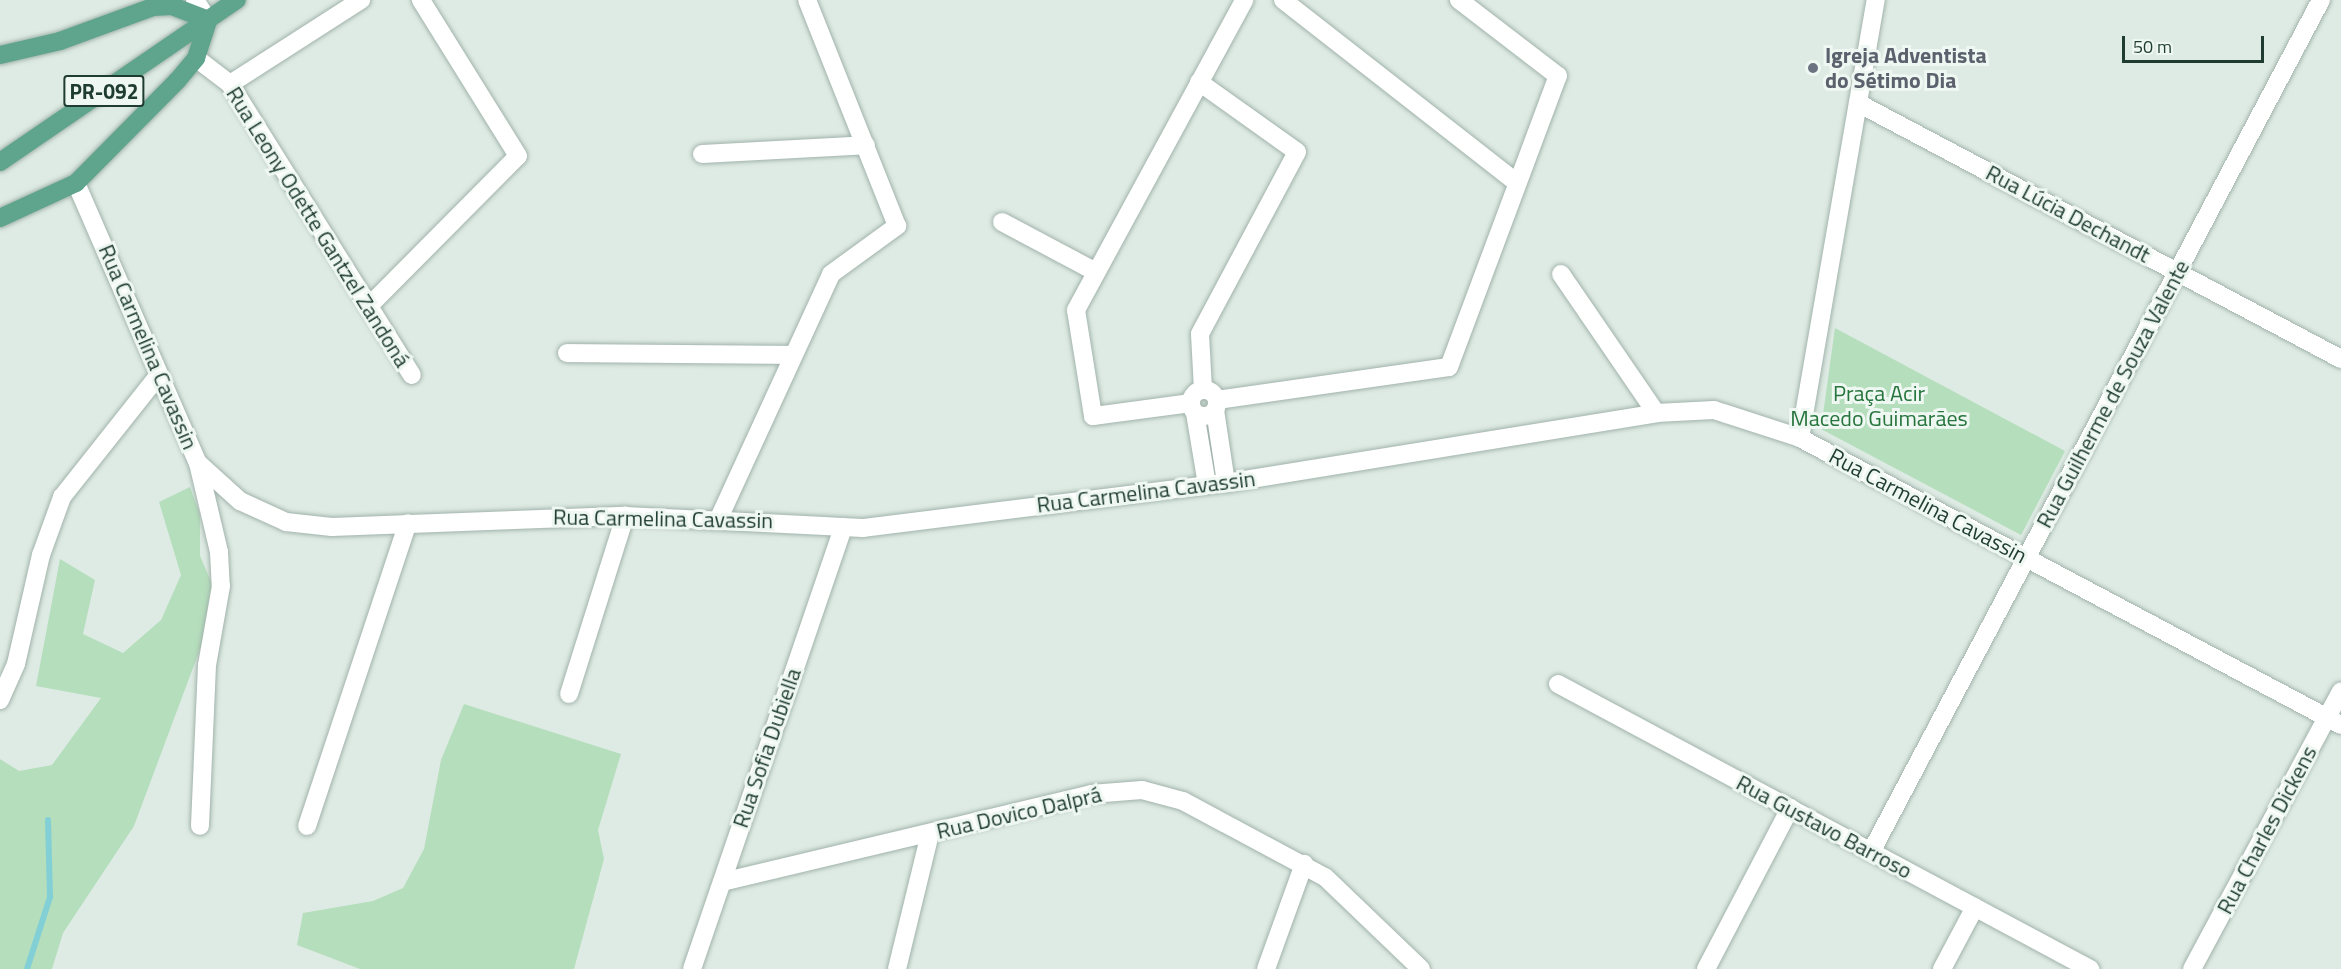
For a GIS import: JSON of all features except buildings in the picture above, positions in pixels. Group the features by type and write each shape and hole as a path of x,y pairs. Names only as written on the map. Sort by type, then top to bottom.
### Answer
{"main road":[{"name":"PR-092","path":"0,162 237,0"},
{"path":"0,55 60,41 153,8 172,6 208,20 196,58 76,183 0,218"}],"street":[{"path":"195,0 208,20"},
{"path":"230,84 361,0"},
{"path":"369,306 518,156 421,0"},
{"path":"718,518 831,274 897,226 807,0"},
{"path":"1244,0 1096,272 1075,317 1093,416 1204,403 1449,367 1558,76 1459,0"},
{"path":"1283,0 1517,183"},
{"path":"1800,438 1876,0"},
{"name":"Rua Guilherme de Souza Valente","path":"1871,852 2321,0"},
{"name":"Rua Leony Odette Gantzel Zandoná","path":"196,58 230,84 412,375"},
{"path":"1199,82 1297,152 1200,334 1206,485"},
{"name":"Rua Lúcia Dechandt","path":"1858,103 2341,358"},
{"path":"702,154 866,145"},
{"name":"Rua Carmelina Cavassin","path":"76,183 158,376 198,463 240,501 286,522 332,527 625,516 718,518 843,527 1226,483 1656,413 1714,410 1800,438 2334,721"},
{"path":"1002,222 1096,272"},
{"path":"1561,274 1656,413"},
{"path":"567,353 792,355"},
{"path":"0,700 16,664 41,555 62,496 158,376"},
{"path":"1204,403 1226,483"},
{"path":"198,463 219,552 221,586 207,665 200,826"},
{"path":"569,693 625,516"},
{"path":"307,826 408,523"},
{"name":"Rua Sofia Dubiella","path":"692,969 843,527"},
{"name":"Rua Gustavo Barroso","path":"1558,684 2090,969"},
{"name":"Rua Charles Dickens","path":"2192,969 2334,721 2341,691"},
{"name":"Rua Dovico Dalprá","path":"722,882 1091,794 1142,790 1183,801 1304,864 1345,892 1421,969"},
{"path":"1706,969 1790,808"},
{"path":"897,969 930,834"},
{"path":"1266,969 1304,864"},
{"path":"1942,969 1975,907"}],"green space":[{"name":"Praça Acir Macedo Guimarães","path":"1835,328 2065,451 2021,535 1821,429"},
{"path":"190,487 200,515 200,556 213,586 209,625 134,826 63,933 52,969 0,969 0,759 19,771 52,765 101,698 36,686 60,559 95,580 83,634 123,653 161,620 181,575 159,502"},
{"path":"464,704 621,754 598,830 604,859 574,969 360,969 297,945 303,913 373,901 403,888 424,849 441,760"}],"waterway":[{"path":"27,969 50,897 48,820"}],"place":[{"name":"Igreja Adventista do Sétimo Dia","path":"1813,68"}]}
